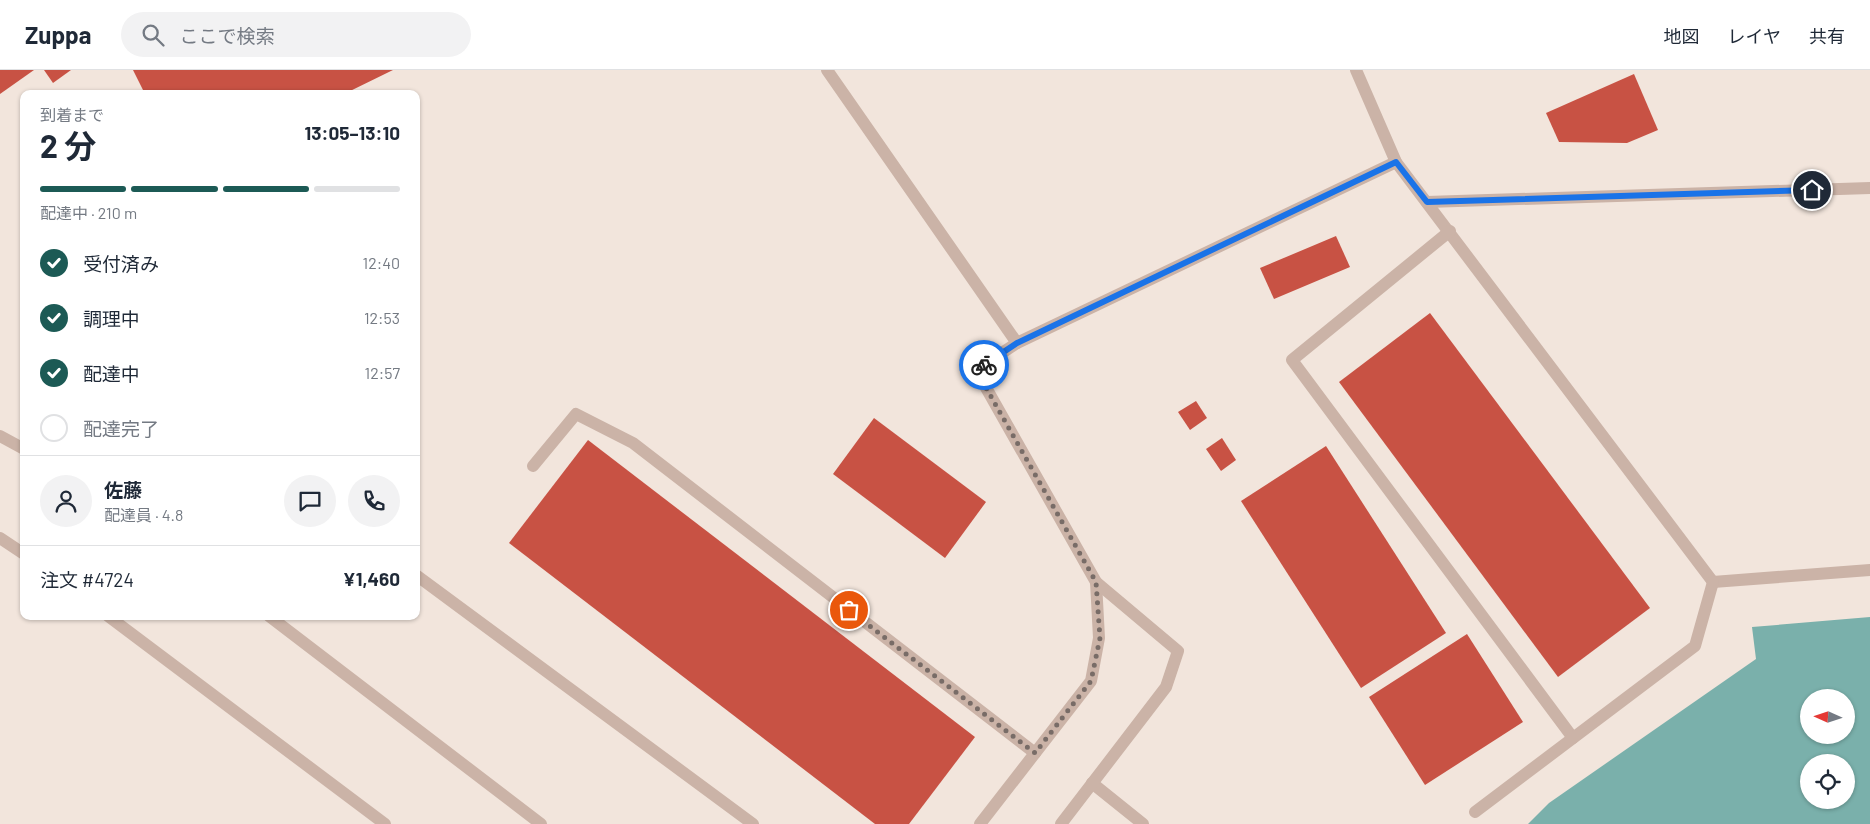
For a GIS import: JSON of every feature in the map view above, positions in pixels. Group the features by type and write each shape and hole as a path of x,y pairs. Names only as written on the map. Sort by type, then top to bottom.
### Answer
{"street":[{"path":"827,70 1017,343"},
{"path":"1356,70 1396,162 1450,231 1713,582"},
{"path":"1061,824 1166,687 1178,651 1096,582 976,370 1017,343 1396,162"},
{"path":"1427,202 1870,188"},
{"path":"1450,231 1292,360 1573,738"},
{"path":"534,466 576,414 633,443 1035,753"},
{"path":"0,436 20,447"},
{"path":"0,538 20,551"},
{"path":"1713,582 1870,570"},
{"path":"420,578 754,824"},
{"path":"980,824 1091,681 1100,638 1096,582"},
{"path":"1475,812 1695,646 1713,582"},
{"path":"113,620 385,824"},
{"path":"274,620 541,824"},
{"path":"1092,783 1143,824"}],"water":[{"path":"1870,617 1870,824 1528,824 1549,803 1756,659 1752,627"}],"building":[{"path":"0,70 34,70 0,94"},
{"path":"44,70 71,70 53,83"},
{"path":"133,70 393,70 352,90 143,90"},
{"path":"1634,74 1658,130 1627,143 1559,142 1546,113"},
{"path":"1336,236 1350,267 1274,299 1260,268"},
{"path":"1430,313 1650,608 1558,677 1339,382"},
{"path":"1196,401 1207,418 1190,430 1178,412"},
{"path":"874,418 986,502 945,558 833,474"},
{"path":"1222,438 1236,460 1221,471 1206,449"},
{"path":"588,440 975,737 909,824 875,824 509,543"},
{"path":"1326,446 1446,633 1361,688 1241,501"},
{"path":"1467,634 1523,722 1425,785 1369,697"}],"way so far":[{"path":"849,610 1035,753 1091,681 1100,638 1096,582 976,370 984,365"}],"route":[{"path":"984,365 1017,343 1396,162 1427,202 1812,190"}]}
